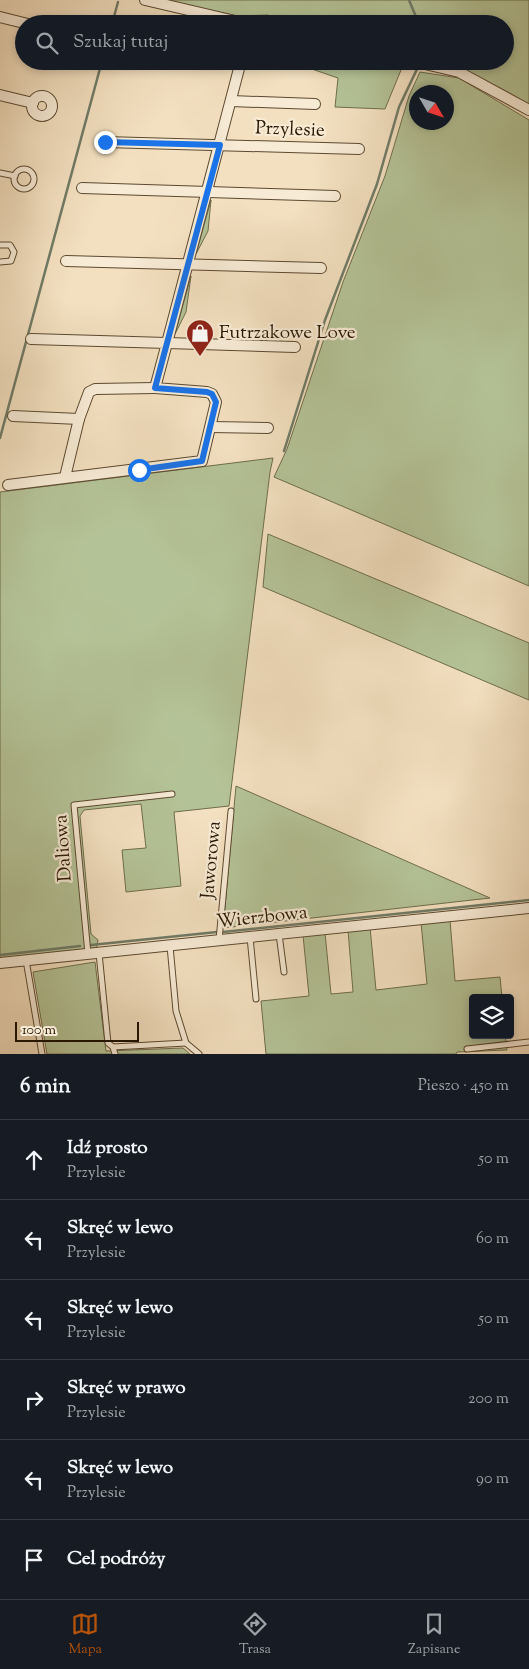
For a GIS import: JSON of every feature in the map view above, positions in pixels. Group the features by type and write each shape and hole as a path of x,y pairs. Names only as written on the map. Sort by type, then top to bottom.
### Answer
{"street":[{"path":"145,0 209,15"},
{"path":"0,17 15,21"},
{"name":"Przylesie","path":"155,388 239,70"},
{"path":"450,70 459,72 529,110"},
{"path":"0,96 33,103"},
{"name":"Przylesie","path":"231,101 315,104"},
{"name":"Przylesie","path":"105,142 359,149"},
{"path":"82,188 335,196"},
{"path":"66,261 321,268"},
{"path":"31,339 295,347"},
{"path":"8,485 202,461 216,402 212,394 155,388 92,390 85,400 79,419 65,477"},
{"path":"13,416 79,419"},
{"path":"211,427 268,428"},
{"name":"Wierzbowa","path":"0,964 529,908"}],"lane":[{"path":"0,173 15,176"},
{"path":"0,245 10,245 14,252 11,261 0,262"},
{"name":"Daliowa","path":"93,954 74,805 172,794"},
{"name":"Jaworowa","path":"219,940 231,812"},
{"path":"279,933 284,972"},
{"path":"250,937 256,999"},
{"path":"170,945 176,1011 186,1043 199,1054"},
{"path":"93,954 108,1043 113,1047 115,1054"},
{"path":"26,960 42,1054"},
{"path":"467,1049 529,1042"},
{"path":"113,1047 186,1043"}],"green space":[{"path":"158,0 529,0 529,104 463,70 514,70 514,15 233,15"},
{"path":"315,70 401,70 385,109 335,107 338,78"},
{"path":"420,72 459,78 529,120 529,586 274,477 287,449 343,282 385,176 409,96 409,130 454,130 454,85 414,85"},
{"path":"211,200 208,231 196,254"},
{"path":"191,276 186,312 175,334"},
{"path":"273,458 229,806 174,812 181,886 126,892 122,850 146,848 141,804 84,810 80,816 91,934 98,940 96,951 0,961 0,492"},
{"path":"268,534 529,643 529,700 263,587"},
{"path":"236,786 490,898 223,928"},
{"path":"450,920 455,981 500,977 502,994 469,994 469,1039 506,1039 507,1050 457,1052 456,1054 266,1054 261,1001 309,996 303,935 325,933 331,994 353,992 348,930 370,927 376,990 427,984 421,923"},
{"path":"95,962 106,1051 183,1048 190,1054 47,1054 33,972"}],"waterway":[{"path":"409,0 415,15"},
{"path":"114,15 118,2"},
{"path":"0,438 100,70"},
{"path":"284,451 325,320 377,184 399,107 417,70"},
{"path":"223,932 529,900"},
{"path":"91,945 217,932"},
{"path":"0,955 80,946"}],"place":[{"name":"Futrzakowe Love","path":"200,357"}],"route":[{"path":"105,142 220,145 155,388 212,394 216,402 211,427 202,461 139,470"}]}
